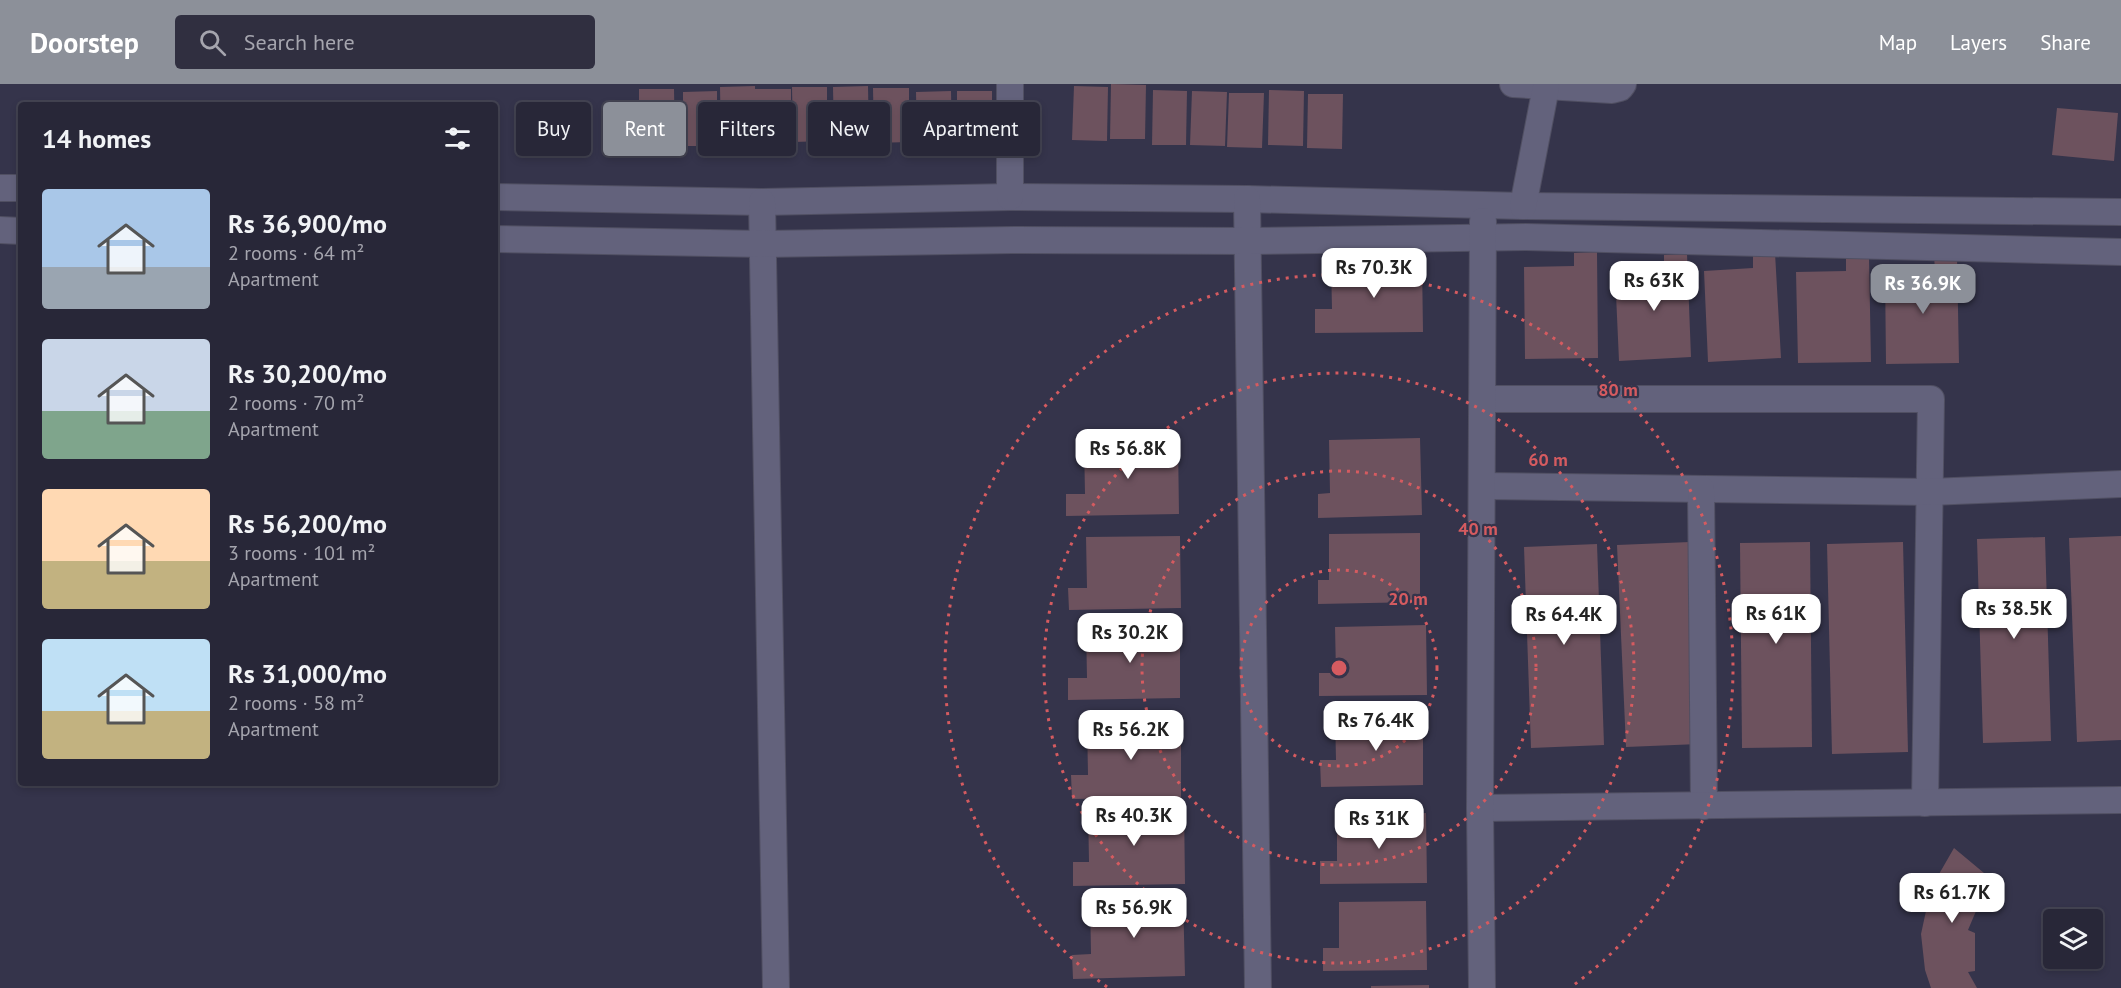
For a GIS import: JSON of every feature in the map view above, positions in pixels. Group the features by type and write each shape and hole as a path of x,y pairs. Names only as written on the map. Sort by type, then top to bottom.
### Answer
{"street":[{"path":"1010,84 1010,197"},
{"path":"1513,84 1612,90 1620,88 1623,84"},
{"path":"1523,206 1546,87"},
{"path":"0,188 18,189"},
{"path":"498,197 762,202 1010,197 1247,199 1523,206 2121,212"},
{"path":"1247,199 1258,988"},
{"path":"762,202 776,988"},
{"path":"1482,988 1480,808 1483,205"},
{"path":"0,230 18,231"},
{"path":"498,239 763,244 1526,237 2121,252"},
{"path":"1482,399 1931,399 1925,802"},
{"path":"1482,486 1930,492 2121,484"},
{"path":"1701,489 1704,806"},
{"path":"1480,808 2121,800"}],"building":[{"path":"1111,84 1146,85 1145,139 1110,139"},
{"path":"755,86 755,89 791,89 791,102 720,102 720,87"},
{"path":"868,86 868,102 833,102 833,87"},
{"path":"1074,86 1108,87 1107,141 1072,140"},
{"path":"792,87 827,87 827,102 808,102 808,142 796,142 796,102 792,102"},
{"path":"873,88 909,88 909,102 902,102 902,142 890,143 890,102 873,102"},
{"path":"639,89 674,89 674,102 639,102"},
{"path":"1153,90 1187,91 1186,145 1152,145"},
{"path":"1269,90 1304,91 1303,146 1268,145"},
{"path":"717,91 717,102 698,102 698,146 686,146 686,102 683,102 683,92"},
{"path":"951,91 951,102 916,102 916,92"},
{"path":"957,91 992,91 992,102 957,102"},
{"path":"1192,91 1227,92 1225,146 1190,145"},
{"path":"1229,93 1264,93 1262,148 1227,147"},
{"path":"1308,94 1343,94 1342,149 1307,148"},
{"path":"2057,108 2118,113 2114,161 2052,155"},
{"path":"1597,252 1598,358 1525,359 1524,267 1574,266 1574,253"},
{"path":"1775,253 1781,358 1708,362 1704,271 1753,268 1753,254"},
{"path":"1687,254 1691,357 1619,361 1615,272 1664,269 1664,255"},
{"path":"1934,256 1957,256 1959,363 1886,364 1885,271 1935,270"},
{"path":"1846,257 1869,257 1871,362 1798,363 1796,272 1846,271"},
{"path":"1422,262 1423,332 1315,333 1315,309 1332,309 1331,264"},
{"path":"1420,438 1422,515 1318,518 1318,494 1330,493 1329,440"},
{"path":"1178,442 1179,514 1066,516 1066,494 1085,494 1084,443"},
{"path":"1420,533 1420,602 1318,604 1318,580 1329,580 1329,534"},
{"path":"1180,536 1181,608 1069,610 1068,588 1087,588 1086,537"},
{"path":"2121,536 2121,740 2077,742 2069,538"},
{"path":"2045,537 2051,741 1983,743 1977,539"},
{"path":"1690,542 1699,744 1626,747 1617,545"},
{"path":"1810,542 1812,747 1742,748 1740,543"},
{"path":"1903,542 1908,752 1832,754 1827,544"},
{"path":"1597,544 1604,745 1531,748 1524,547"},
{"path":"1426,625 1427,695 1319,696 1319,673 1336,673 1335,627"},
{"path":"1180,626 1180,698 1068,700 1068,678 1087,678 1086,627"},
{"path":"1423,715 1423,785 1321,787 1320,760 1336,760 1335,716"},
{"path":"1181,720 1181,797 1072,799 1071,775 1088,775 1087,721"},
{"path":"1184,805 1185,884 1073,886 1073,862 1089,862 1088,807"},
{"path":"1426,813 1427,883 1320,884 1320,861 1337,861 1337,815"},
{"path":"1954,848 1990,878 1968,930 1975,933 1975,971 1968,972 1977,988 1931,988 1925,970 1921,934 1931,888"},
{"path":"1183,895 1185,976 1073,979 1072,955 1091,954 1090,898"},
{"path":"1426,901 1427,970 1323,971 1323,948 1339,948 1339,902"},
{"path":"1429,985 1429,988 1371,988 1371,986"}]}
